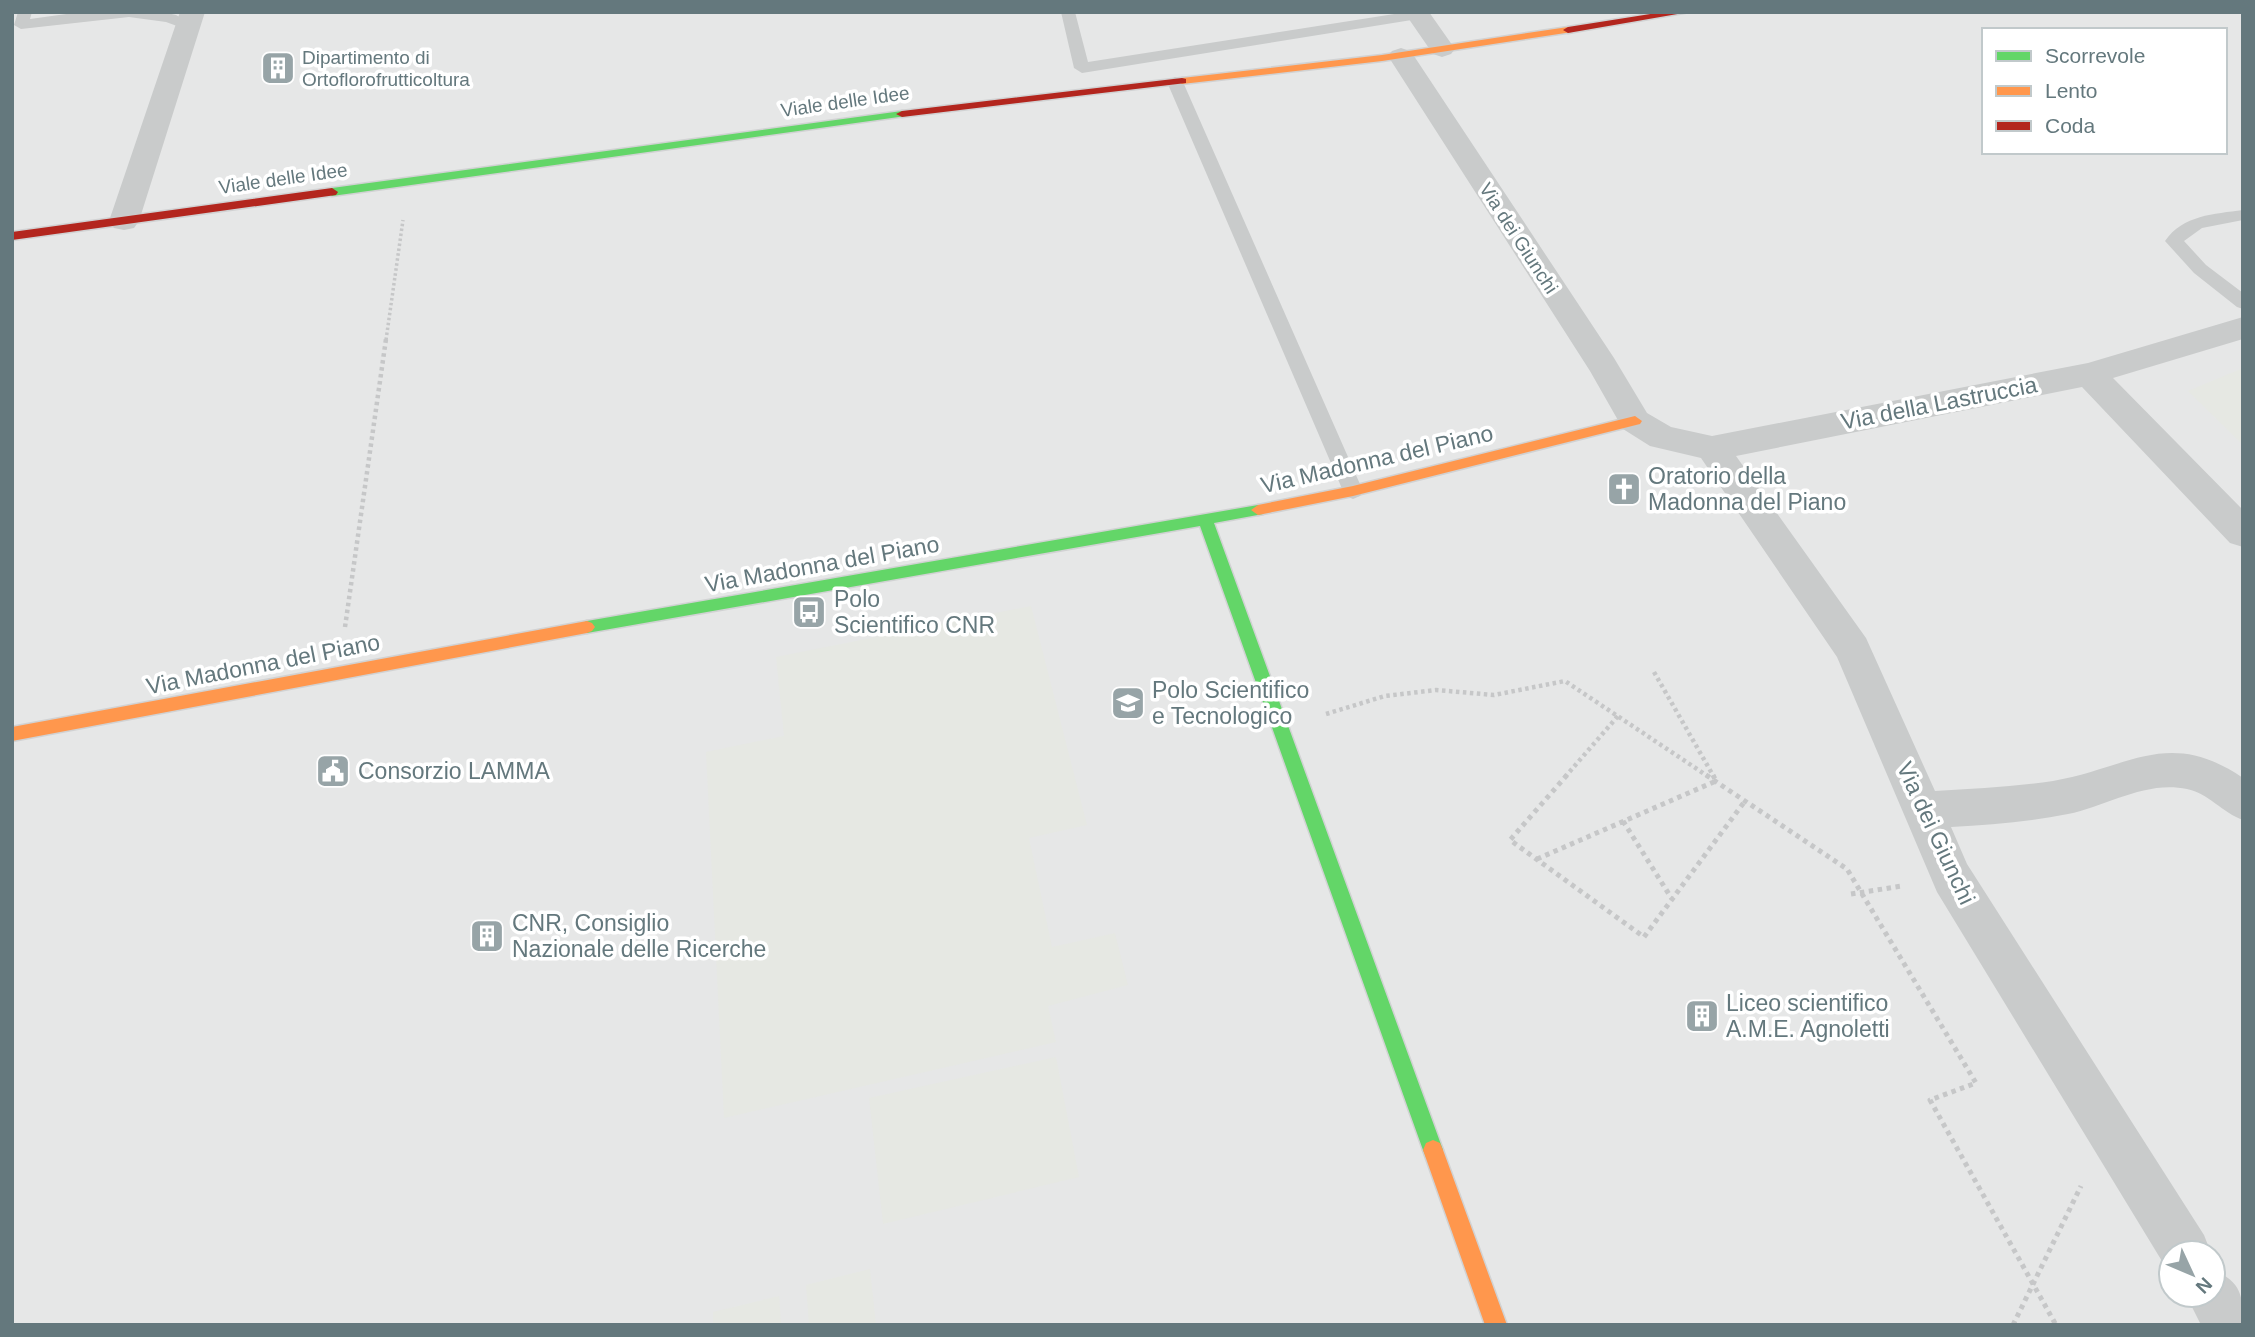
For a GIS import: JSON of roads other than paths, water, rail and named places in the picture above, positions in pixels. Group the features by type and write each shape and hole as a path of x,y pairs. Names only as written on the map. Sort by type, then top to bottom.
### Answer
{"street":[{"name":"Viale delle Idee","path":"12,236 907,113 1401,56 1684,12"},
{"path":"1417,14 1442,50"},
{"path":"124,221 194,17"},
{"name":"Via dei Giunchi","path":"1401,56 1603,366 1635,421"},
{"name":"Via della Lastruccia","path":"1635,421 1662,437 1714,451 2089,374 2243,328"},
{"path":"2089,374 2243,533"},
{"name":"Via Madonna del Piano","path":"12,734 615,622 1206,521 1353,491 1635,421"},
{"name":"Via dei Giunchi","path":"1714,451 1853,649 1952,878 2177,1239"},
{"path":"1206,521 1496,1325"},
{"path":"1923,810 2012,805 2072,795 2155,770 2189,771 2230,791 2243,802"},
{"path":"2220,1309 2230,1325"}],"lane":[{"path":"25,12 21,25 135,13 194,17"},
{"path":"1068,12 1082,68 1417,14"},
{"path":"1175,82 1353,491"},
{"path":"2243,215 2203,221 2183,229 2175,241 2200,269 2243,303"}],"place":[{"name":"Dipartimento di Ortoflorofrutticoltura","path":"278,68"},
{"name":"Oratorio della Madonna del Piano","path":"1624,489"},
{"name":"Polo Scientifico CNR","path":"809,612"},
{"name":"Polo Scientifico e Tecnologico","path":"1128,703"},
{"name":"Consorzio LAMMA","path":"333,771"},
{"name":"CNR, Consiglio Nazionale delle Ricerche","path":"487,936"},
{"name":"Liceo scientifico A.M.E. Agnoletti","path":"1702,1016"}]}
